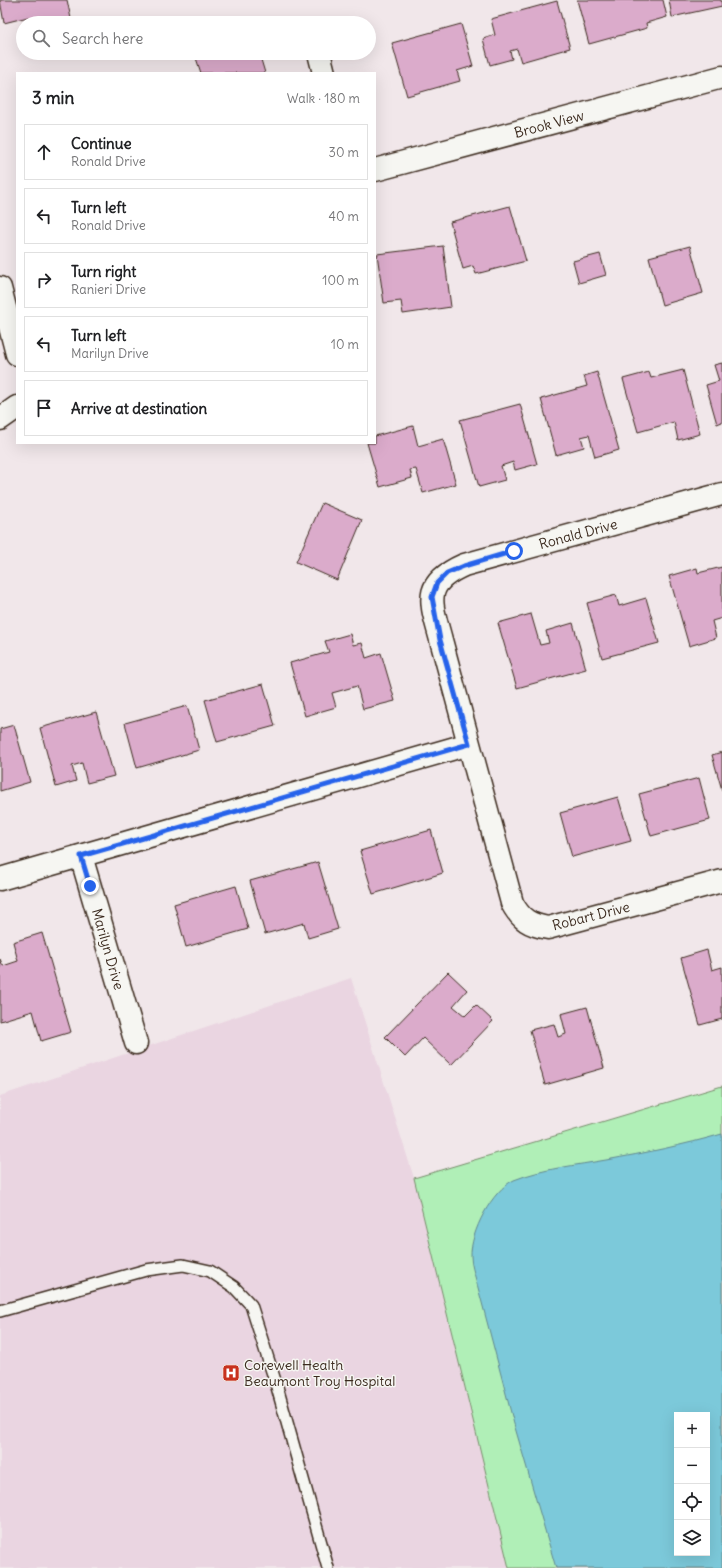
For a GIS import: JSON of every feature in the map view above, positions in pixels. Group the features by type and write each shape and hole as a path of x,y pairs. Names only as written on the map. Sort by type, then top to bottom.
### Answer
{"street":[{"path":"321,60 324,72"},
{"name":"Brook View","path":"376,170 722,76"},
{"path":"0,288 16,350"},
{"path":"0,419 16,408"},
{"name":"Ronald Drive","path":"469,744 433,609 432,597 437,583 447,573 471,563 722,494"},
{"path":"0,879 469,744"},
{"name":"Robart Drive","path":"469,744 512,903 518,914 525,921 536,926 548,928 722,881"},
{"name":"Marilyn Drive","path":"81,856 136,1043"}],"lane":[{"path":"0,1312 146,1270 183,1265 210,1271 234,1287 251,1305 277,1387 328,1568"}],"shaded area":[{"name":"Corewell Health Beaumont Troy Hospital","path":"351,978 414,1178 509,1568 0,1568 0,1096"}],"green space":[{"path":"722,1086 722,1568 509,1568 414,1178"}],"water":[{"path":"722,1134 722,1568 556,1568 514,1424 473,1268 471,1256 474,1236 478,1224 490,1202 506,1185 514,1180 548,1170 635,1155"}],"building":[{"path":"0,0 67,0 70,16 16,16 16,20 4,23"},
{"path":"577,0 663,0 667,17 646,23 647,28 589,44"},
{"path":"669,0 721,0 722,6 672,17"},
{"path":"557,1 570,48 521,62 517,49 510,51 512,59 490,65 483,39 495,35 491,19"},
{"path":"461,24 473,66 457,71 460,81 407,96 392,43"},
{"path":"197,60 261,60 265,72 201,72"},
{"path":"510,206 526,261 476,274 473,266 463,269 450,222"},
{"path":"443,246 451,307 403,314 401,301 384,303 377,254"},
{"path":"690,246 703,293 662,305 649,257"},
{"path":"600,254 606,275 579,283 573,261"},
{"path":"722,363 722,422 717,424 706,385 719,381 714,365"},
{"path":"683,370 700,434 678,440 674,422 638,432 623,379 649,372 651,378"},
{"path":"597,372 619,450 595,457 589,435 581,437 584,447 556,455 541,399 587,386 584,376"},
{"path":"520,404 537,464 515,470 513,462 501,466 505,480 479,487 460,420"},
{"path":"413,426 418,446 443,439 456,484 423,493 416,469 410,470 412,478 380,487 367,444 376,444 376,436"},
{"path":"322,503 362,520 337,580 296,562"},
{"path":"722,567 722,618 712,621 716,638 689,646 669,576 697,568 698,573"},
{"path":"616,595 619,606 646,598 659,643 602,658 587,603"},
{"path":"531,614 540,645 549,643 546,631 573,623 586,669 517,688 498,623"},
{"path":"350,634 353,645 362,643 366,658 381,653 395,701 363,709 357,686 332,693 336,707 305,716 290,663 329,652 325,641"},
{"path":"263,684 275,726 217,742 205,700"},
{"path":"187,706 199,750 137,768 125,723"},
{"path":"96,712 114,776 87,783 82,763 72,766 76,781 56,787 40,728"},
{"path":"14,725 30,782 0,791 0,729"},
{"path":"722,752 722,790 712,755"},
{"path":"699,778 710,820 651,836 639,794"},
{"path":"618,797 631,841 572,857 560,813"},
{"path":"431,830 443,873 373,894 360,851"},
{"path":"318,862 338,929 308,938 304,923 265,934 250,881"},
{"path":"236,886 248,929 186,947 174,904"},
{"path":"42,933 71,1032 41,1041 33,1011 0,1021 0,959 3,966 18,961 13,942"},
{"path":"707,950 712,970 722,967 722,1019 700,1025 681,958"},
{"path":"448,972 467,990 453,1006 465,1016 476,1005 493,1021 451,1065 423,1038 405,1057 385,1037"},
{"path":"587,1007 604,1068 545,1085 530,1030 554,1024 558,1037 566,1034 561,1014"}],"place":[{"name":"Corewell Health Beaumont Troy Hospital","path":"231,1373"}],"route":[{"path":"90,886 81,856 469,744 440,640 433,609 432,597 437,583 447,573 464,566 514,551"}]}
